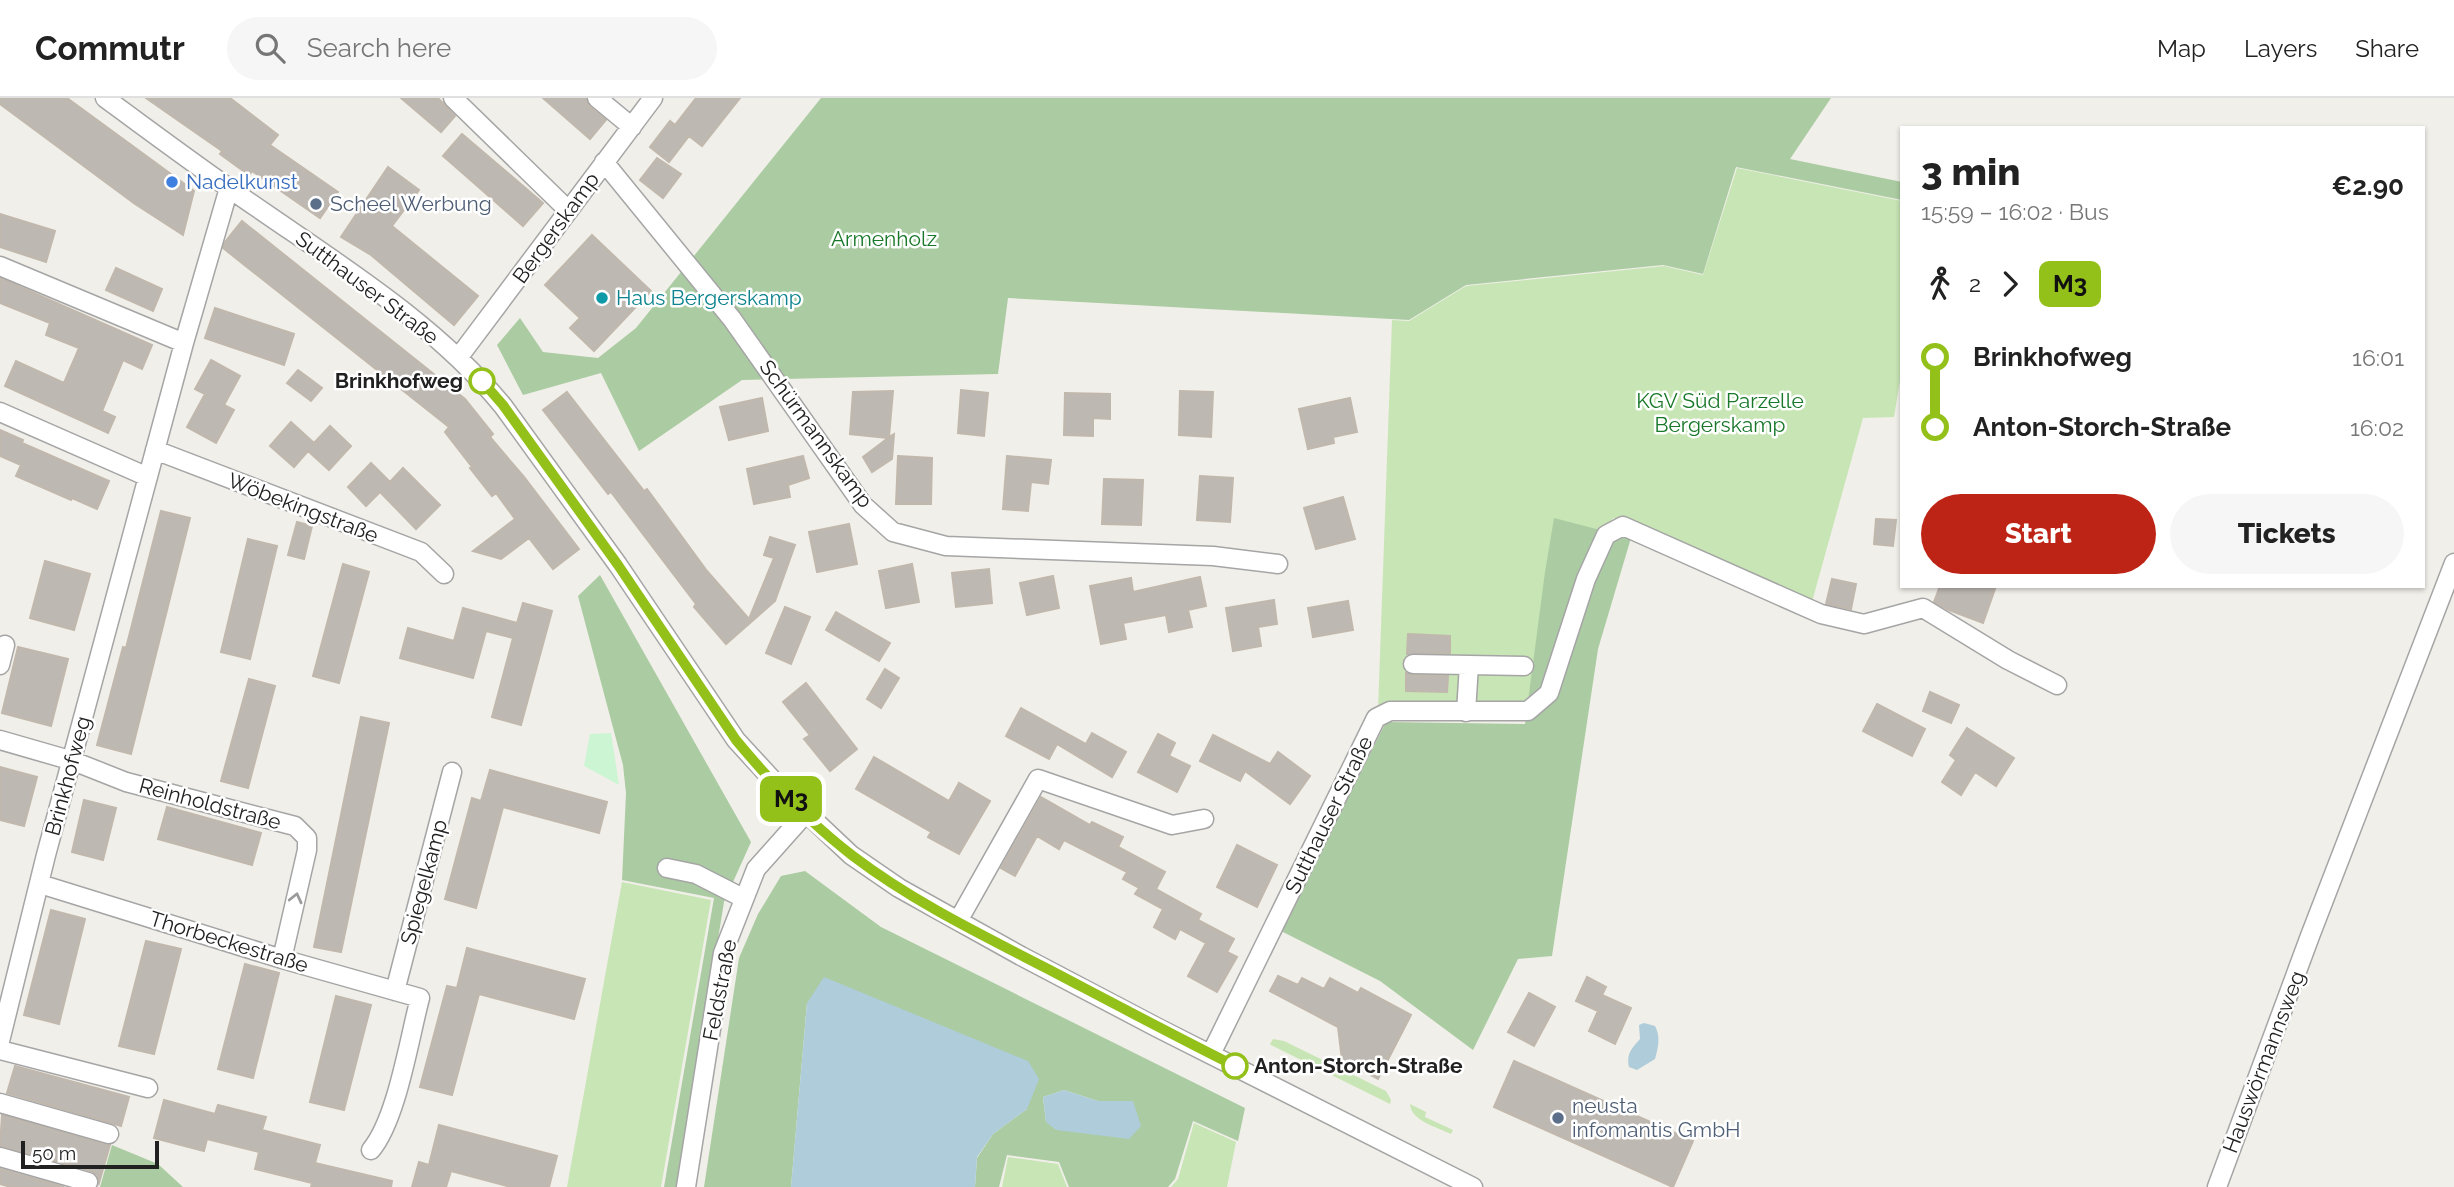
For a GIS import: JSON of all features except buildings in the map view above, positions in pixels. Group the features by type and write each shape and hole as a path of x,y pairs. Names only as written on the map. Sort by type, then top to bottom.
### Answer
{"street":[{"name":"Sutthauser Straße","path":"105,98 350,271 483,381 618,565 736,740 805,814 851,855 900,888 958,921 1473,1187"},
{"path":"453,98 568,210"},
{"path":"597,98 632,127"},
{"name":"Bergerskamp","path":"458,358 653,98"},
{"name":"Schürmannskamp","path":"604,162 732,319 863,505 893,532 946,546 1213,556 1278,564"},
{"name":"Brinkhofweg","path":"0,1041 155,450 229,188"},
{"path":"0,266 184,343"},
{"path":"0,412 148,477"},
{"name":"Wöbekingstraße","path":"155,450 421,552 444,574"},
{"name":"Sutthauser Straße","path":"1211,1054 1376,718 1390,712 1528,711 1549,693 1586,579 1605,535 1623,526 1821,614 1864,624 1923,608 2008,660 2057,685"},
{"name":"Hauswörmannsweg","path":"2217,1187 2310,936 2454,563"},
{"path":"0,665 5,645"},
{"path":"1413,664 1524,666"},
{"path":"1466,712 1469,665"},
{"name":"Reinholdstraße","path":"0,740 74,761 125,782 295,827 307,838 307,850 282,959"},
{"name":"Spiegelkamp","path":"395,991 452,772"},
{"path":"958,921 1038,779 1172,825 1203,819"},
{"name":"Feldstraße","path":"685,1187 723,953 756,869 805,814"},
{"path":"667,868 696,874 743,898"},
{"name":"Thorbeckestraße","path":"40,884 282,959 420,998 392,1108 381,1137 371,1150"},
{"path":"0,1050 148,1088"},
{"path":"0,1103 109,1134"},
{"path":"0,1157 88,1182"}],"green space":[{"name":"Armenholz","path":"821,98 1831,98 1790,159 1900,182 1900,200 1736,167 1703,274 1663,265 1466,285 1409,320 1008,298 998,374 742,380 639,451 601,373 523,395 497,345 520,318 543,352 598,358 636,328"},
{"name":"KGV Süd Parzelle Bergerskamp","path":"1737,168 1900,201 1900,380 1894,417 1863,418 1810,609 1613,518 1528,710 1378,711 1392,320 1409,321 1466,286 1664,266 1703,275"},
{"path":"1554,518 1631,538 1598,649 1552,956 1518,959 1473,1050 1380,981 1281,931 1386,722 1525,724"},
{"path":"600,575 751,842 724,902 678,1187 664,1187 714,898 622,880 626,793 623,765 578,596"},
{"path":"611,733 619,785 584,766 590,734"},
{"path":"805,871 881,927 1245,1108 1238,1141 1193,1121 1175,1179 1168,1187 1069,1187 1059,1162 1007,1155 999,1187 975,1187 977,1158 993,1134 1027,1109 807,1003 791,1187 704,1187 739,958 758,914 781,876","holes":["1064,1090 1098,1101 1133,1101 1046,1122 1043,1097"]},
{"path":"622,882 711,900 661,1187 567,1187"},
{"path":"1273,1039 1284,1041 1386,1091 1391,1100 1390,1104 1271,1045"},
{"path":"1410,1104 1426,1112 1425,1117 1453,1130 1451,1134 1420,1119 1411,1110"},
{"path":"1194,1123 1236,1142 1227,1187 1171,1187 1178,1179"},
{"path":"112,1145 158,1164 183,1187 100,1187"},
{"path":"1008,1157 1058,1164 1067,1187 1002,1187"}],"water":[{"path":"824,977 1028,1061 1039,1079 1027,1109 993,1134 977,1157 975,1187 791,1187 807,1003"},
{"path":"1644,1023 1655,1026 1658,1047 1655,1059 1637,1070 1629,1067 1628,1058 1640,1039 1639,1025"},
{"path":"1064,1090 1098,1101 1133,1101 1141,1126 1129,1139 1056,1130 1046,1122 1043,1097"}],"bus line":[{"name":"M3","path":"482,381 503,405 618,565 736,740 805,814 851,855 900,888 1021,956 1235,1066"}],"place":[{"name":"Nadelkunst","path":"172,182"},
{"name":"Scheel Werbung","path":"316,204"},
{"name":"Haus Bergerskamp","path":"602,298"},
{"name":"Brinkhofweg","path":"482,381"},
{"name":"Anton-Storch-Straße","path":"1235,1066"},
{"name":"neusta infomantis GmbH","path":"1558,1118"}]}
